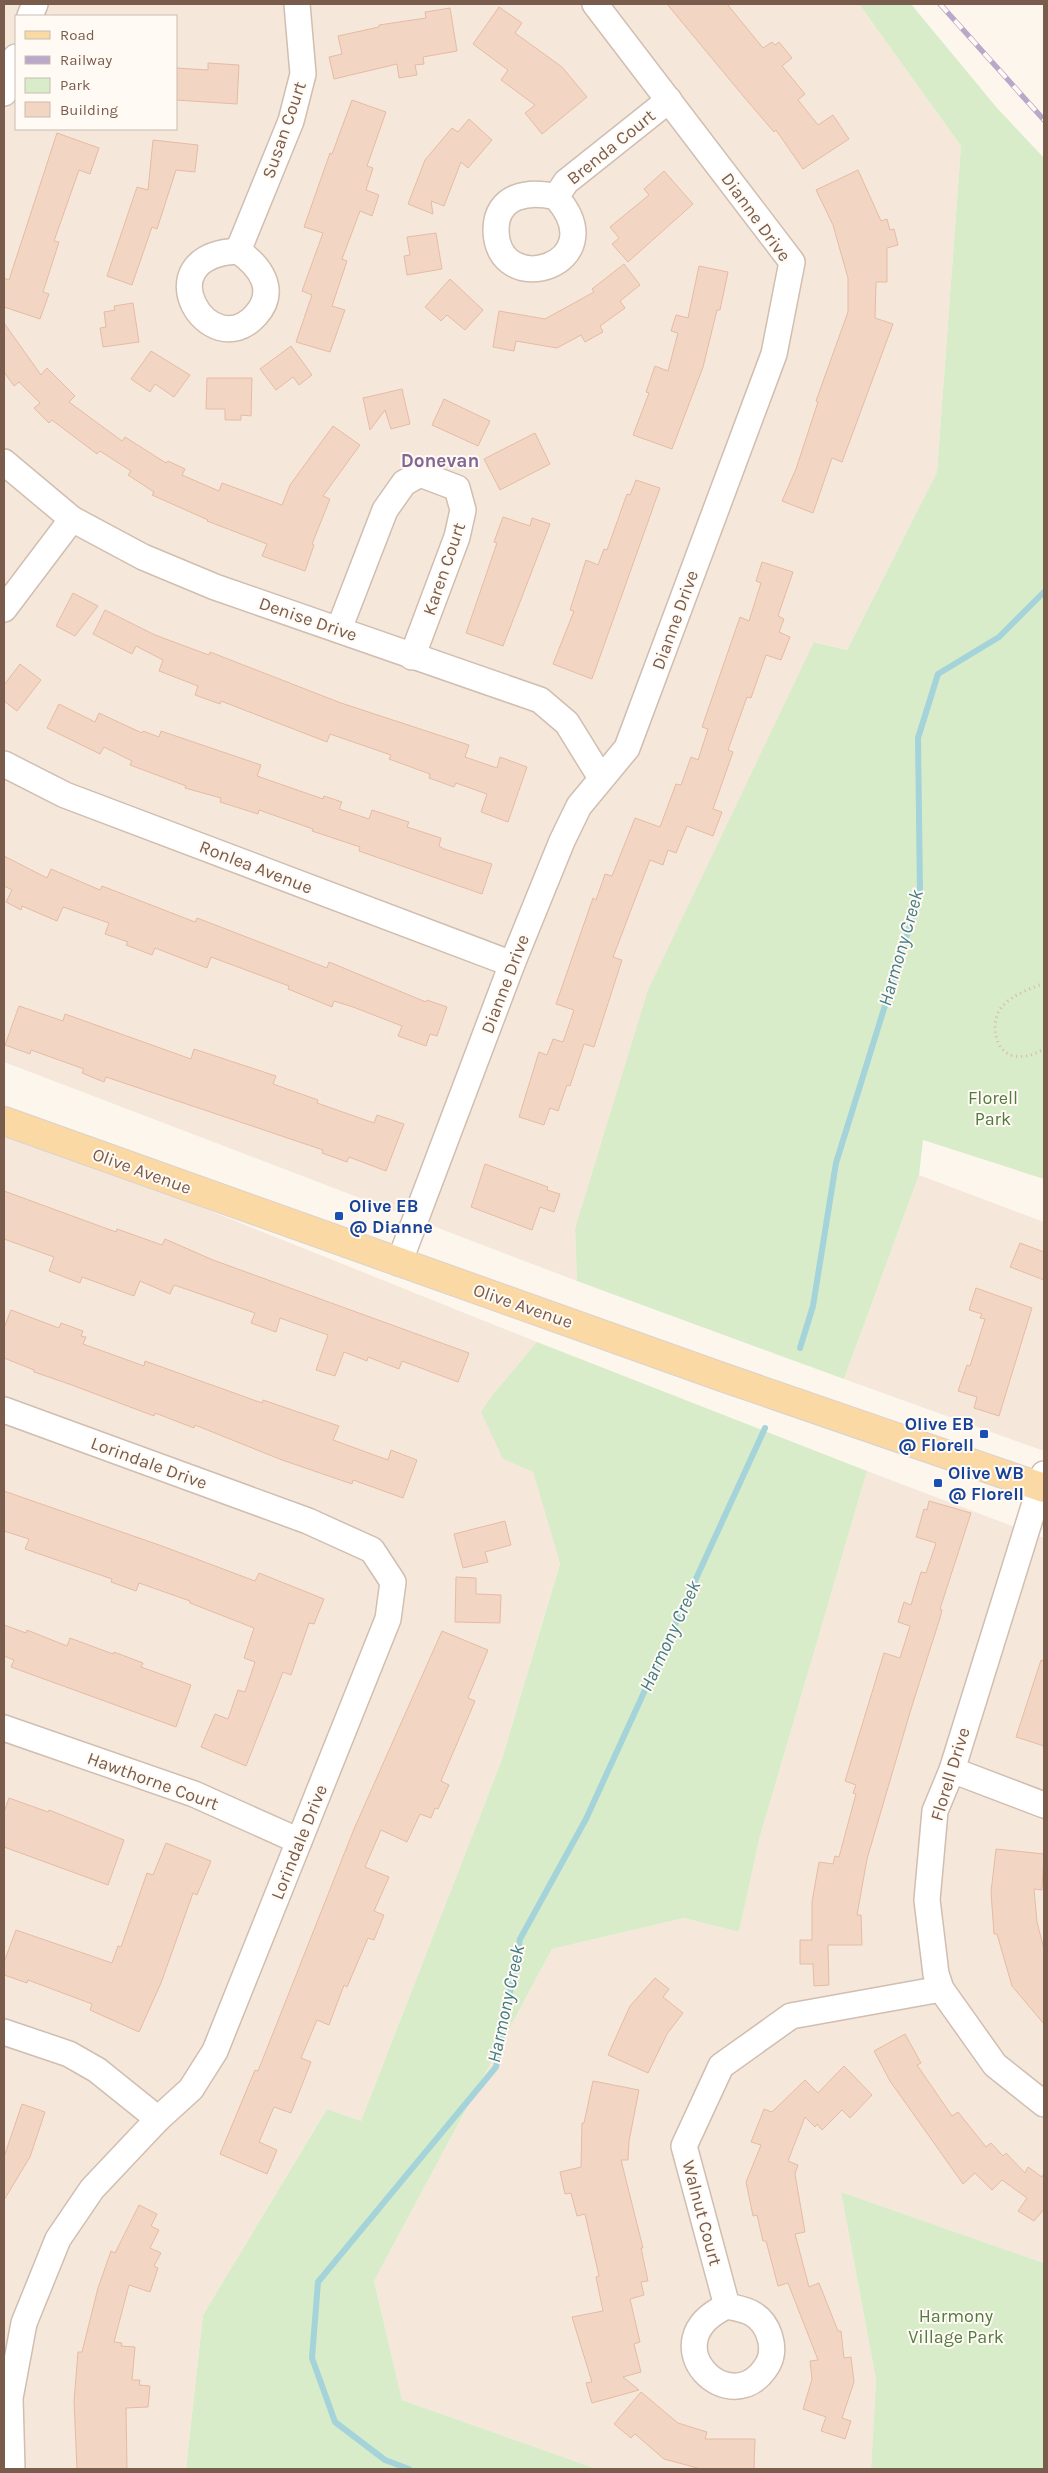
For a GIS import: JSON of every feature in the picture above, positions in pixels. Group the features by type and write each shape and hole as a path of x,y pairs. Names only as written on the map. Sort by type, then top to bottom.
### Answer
{"main road":[{"name":"Olive Avenue","path":"4,1121 399,1262 1043,1483"}],"street":[{"name":"Susan Court","path":"238,252 290,121 303,74 298,4"},
{"name":"Dianne Drive","path":"399,1262 512,964 562,841 579,806 600,778 627,748 771,363 792,262 595,4"},
{"path":"4,93 15,60"},
{"name":"Brenda Court","path":"556,196 566,182 669,100"},
{"name":"Denise Drive","path":"4,462 72,519 143,557 215,587 540,700 567,723 600,778"},
{"name":"Karen Court","path":"339,630 385,510 404,483 420,474 457,488 463,510 457,537 412,657"},
{"path":"4,609 72,519"},
{"name":"Ronlea Avenue","path":"4,764 65,794 512,964"},
{"name":"Lorindale Drive","path":"4,1410 308,1521 372,1550 393,1582 388,1619 215,2051 191,2090 158,2119 92,2189 58,2239 24,2323 7,2397 12,2469"},
{"name":"Florell Drive","path":"1043,1483 952,1770 934,1811 927,1900 936,1974 941,1989 995,2065 1044,2104"},
{"name":"Hawthorne Court","path":"4,1728 194,1794 299,1841"},
{"path":"952,1770 1044,1805"},
{"name":"Walnut Court","path":"727,2306 684,2146 721,2066 791,2016 941,1989"},
{"path":"4,2032 69,2054 98,2070 158,2119"}],"path":[{"path":"1044,983 1014,997 1001,1008 996,1020 995,1034 1000,1047 1013,1056 1032,1056 1044,1049"}],"shaded area":[{"path":"4,4 859,4 961,146 937,472 847,650 815,642 575,1229 577,1281 4,1062"},
{"path":"4,1128 537,1342 494,1393 503,1459 533,1472 560,1562 501,1762 361,2121 327,2109 203,2315 186,2469 4,2469"},
{"path":"919,1175 1044,1222 1044,1451 844,1379"},
{"path":"867,1471 1044,1538 1044,2263 841,2192 876,2380 871,2469 597,2469 402,2400 374,2281 552,1949 684,1918 739,1932 759,1840"}],"green space":[{"name":"Florell Park","path":"859,4 911,4 997,108 1044,158 1044,1179 923,1140 919,1175 844,1379 577,1281 575,1229 648,990 814,642 847,650 937,472 961,146"},
{"path":"537,1342 867,1471 759,1840 739,1932 684,1918 552,1949 374,2281 402,2400 597,2469 186,2469 203,2315 327,2109 361,2121 501,1762 560,1563 533,1472 503,1459 481,1412 494,1393"},
{"name":"Harmony Village Park","path":"841,2192 1044,2263 1044,2469 871,2469 876,2380"}],"building":[{"path":"667,4 727,4 763,48 772,42 775,45 779,42 792,58 782,66 805,94 798,100 818,125 833,115 849,139 803,169 776,130 774,132"},
{"path":"499,7 522,23 515,33 562,67 587,97 542,134 525,113 535,105 501,80 508,70 473,44"},
{"path":"450,8 457,51 423,57 424,64 415,65 417,75 399,78 397,64 334,79 329,57 342,54 338,36 379,27 379,25 426,18 425,12"},
{"path":"208,63 239,65 237,104 178,100 178,68 208,70"},
{"path":"352,100 386,112 367,166 373,168 366,190 379,195 372,216 360,211 342,259 347,261 332,306 345,310 330,352 296,342 312,295 302,291 323,233 304,227 330,153 332,154"},
{"path":"469,119 492,140 468,168 461,162 444,206 431,201 433,214 408,204 425,160 452,128 458,132"},
{"path":"57,133 99,148 90,174 79,170 54,241 59,242 43,292 49,294 40,319 4,307 4,278 9,280"},
{"path":"153,140 198,145 195,172 176,170 157,229 152,227 132,285 107,276 137,187 148,190"},
{"path":"858,170 881,221 887,219 890,230 894,229 898,245 887,248 887,282 876,282 875,318 893,324 842,462 832,458 813,513 782,501 796,469 818,402 816,401 848,312 848,278 833,225 816,190"},
{"path":"664,171 693,204 628,262 612,244 619,238 610,227 649,195 644,189"},
{"path":"436,233 442,269 407,275 404,256 410,255 407,237"},
{"path":"624,264 640,285 620,301 625,308 600,326 603,332 585,342 581,335 557,348 516,341 514,351 493,347 499,311 545,319 594,292 592,289"},
{"path":"699,266 728,272 720,310 717,310 703,367 672,449 633,435 649,393 646,392 655,366 668,371 678,333 671,331 676,315 688,318"},
{"path":"450,279 483,310 465,330 447,315 441,321 425,307"},
{"path":"133,303 139,342 103,347 100,328 106,327 104,312 115,310 114,306"},
{"path":"4,323 41,375 47,368 75,396 69,402 122,441 125,437 166,463 168,461 185,469 182,475 219,491 222,483 282,505 290,485 333,426 360,445 323,496 330,499 312,544 314,545 305,571 262,556 267,544 207,521 152,495 154,492 128,475 131,471 100,451 97,454 52,420 49,423 34,408 40,403 19,382 14,386 4,372"},
{"path":"291,346 312,375 299,385 293,377 276,390 260,369"},
{"path":"151,351 190,375 174,397 155,384 150,392 131,379"},
{"path":"207,378 252,378 251,416 241,415 241,420 225,420 225,409 206,409"},
{"path":"402,389 410,424 391,429 385,410 370,430 363,398"},
{"path":"444,399 490,421 478,446 432,425"},
{"path":"535,433 550,464 500,490 484,459"},
{"path":"636,480 660,488 592,679 553,664 574,611 570,610 586,560 598,565 604,549 607,550 627,494 630,495"},
{"path":"503,517 530,526 532,518 550,524 503,646 466,633 497,543 494,542"},
{"path":"762,562 793,572 778,616 784,619 779,632 790,637 781,660 766,655 751,698 747,697 728,750 733,752 713,809 722,812 713,836 687,826 676,853 668,850 663,865 650,860 613,957 622,960 594,1047 584,1044 570,1086 567,1085 558,1111 550,1108 544,1125 519,1117 539,1052 547,1055 553,1039 563,1042 574,1010 556,1004 593,898 596,900 605,874 612,876 635,818 660,827 676,784 681,785 691,757 698,760 708,729 702,727 740,617 749,621 761,583 756,581"},
{"path":"73,593 98,606 75,636 56,626"},
{"path":"105,610 155,635 209,655 210,652 341,703 469,745 465,757 497,768 500,757 527,767 508,822 481,812 487,794 456,783 454,787 429,778 430,774 389,759 391,755 330,734 327,742 221,701 220,704 195,695 198,686 159,671 163,660 136,646 132,654 93,634"},
{"path":"20,664 41,680 17,711 4,701 4,685"},
{"path":"59,704 95,722 99,713 142,733 143,731 159,737 161,731 261,765 257,776 323,799 324,796 342,802 339,809 369,819 372,810 409,822 407,827 441,838 439,846 444,849 492,864 482,894 359,851 360,847 259,810 258,814 220,802 221,798 185,788 186,786 130,765 132,761 104,747 100,754 47,728"},
{"path":"4,856 47,878 51,869 100,890 102,886 195,922 197,918 327,968 329,962 426,1002 427,1000 447,1007 437,1036 430,1034 426,1046 398,1036 402,1026 334,1001 332,1007 288,989 289,986 211,957 207,968 155,948 152,955 126,945 128,942 105,934 109,923 63,907 57,921 22,906 21,910 6,902 12,890 4,886"},
{"path":"19,1006 63,1021 65,1014 191,1059 194,1049 276,1076 273,1084 318,1100 317,1103 374,1123 377,1115 404,1124 386,1171 349,1157 347,1162 322,1153 323,1150 106,1077 104,1082 82,1073 84,1069 31,1050 30,1054 5,1045"},
{"path":"485,1164 548,1187 547,1190 560,1194 554,1212 540,1207 532,1230 471,1207"},
{"path":"4,1191 116,1232 117,1229 162,1245 165,1239 213,1260 469,1353 458,1382 402,1361 399,1369 368,1357 367,1361 344,1352 335,1376 316,1370 328,1335 280,1318 276,1332 251,1323 255,1313 174,1285 170,1294 140,1281 134,1296 82,1277 80,1283 49,1271 54,1257 4,1239"},
{"path":"1020,1243 1044,1252 1044,1280 1010,1267"},
{"path":"976,1288 1032,1308 999,1416 974,1408 977,1397 958,1391 967,1365 970,1366 985,1319 980,1318 982,1314 969,1310"},
{"path":"11,1310 59,1328 61,1323 83,1331 81,1336 86,1337 83,1344 144,1366 145,1361 262,1403 263,1400 339,1426 333,1440 388,1460 391,1450 417,1460 403,1498 353,1480 352,1484 282,1460 195,1425 194,1428 155,1413 154,1416 34,1372 34,1370 4,1358 4,1328"},
{"path":"4,1491 162,1546 255,1581 259,1573 324,1599 314,1624 309,1623 291,1675 283,1672 246,1766 201,1747 215,1714 228,1719 238,1690 245,1692 255,1662 244,1658 254,1628 190,1603 190,1601 139,1583 136,1591 111,1582 112,1579 25,1549 29,1539 4,1531"},
{"path":"929,1501 971,1513 940,1609 942,1610 940,1618 867,1859 857,1915 861,1915 862,1945 828,1945 829,1985 814,1986 813,1964 800,1964 800,1940 812,1940 812,1902 819,1862 833,1864 835,1856 839,1857 856,1794 853,1793 856,1785 845,1781 884,1653 900,1658 910,1626 898,1622 904,1602 911,1605 921,1572 926,1573 936,1543 916,1537 924,1509 927,1510"},
{"path":"505,1521 511,1545 485,1552 488,1562 463,1568 454,1534"},
{"path":"456,1577 476,1578 476,1594 501,1595 500,1623 455,1622"},
{"path":"4,1625 26,1633 27,1630 67,1646 70,1638 113,1654 114,1652 143,1663 141,1667 191,1685 176,1727 11,1667 14,1660 4,1656"},
{"path":"442,1631 488,1650 468,1698 475,1701 441,1781 449,1785 438,1809 435,1808 431,1818 420,1814 407,1842 381,1830 365,1867 389,1877 374,1911 384,1915 374,1940 368,1938 347,1987 344,1985 329,2025 317,2020 301,2058 311,2062 291,2113 274,2107 259,2142 277,2150 267,2174 220,2154 255,2070 258,2071 354,1829"},
{"path":"1041,1660 1044,1661 1044,1746 1016,1737"},
{"path":"9,1798 48,1812 49,1810 124,1840 108,1885 4,1847 4,1812"},
{"path":"166,1843 211,1861 197,1895 193,1893 161,1983 139,2032 90,2010 92,2004 28,1980 27,1983 4,1975 4,1962 16,1930 112,1963 118,1946 121,1947 147,1873 153,1875"},
{"path":"996,1849 1044,1854 1042,1890 1034,1889 1037,1922 1044,1949 1044,2024 1012,1986 997,1934 994,1934 991,1892"},
{"path":"655,1978 669,1989 663,1997 683,2013 667,2034 648,2073 608,2055 630,2006"},
{"path":"905,2034 921,2063 917,2065 952,2116 958,2112 986,2147 991,2143 1003,2156 1006,2153 1025,2173 1028,2167 1042,2177 1044,2173 1044,2209 1034,2221 1018,2211 1027,2198 1002,2180 992,2190 975,2173 963,2184 890,2081 874,2051"},
{"path":"844,2066 872,2095 850,2118 842,2110 822,2130 817,2124 815,2127 805,2117 788,2161 798,2165 795,2174 805,2232 795,2234 809,2287 819,2283 838,2331 841,2331 844,2358 851,2357 854,2382 842,2418 851,2421 845,2439 821,2431 826,2417 803,2409 812,2379 810,2361 818,2360 788,2283 778,2286 766,2241 763,2241 757,2215 753,2216 746,2182 761,2145 751,2142 764,2109 772,2112 805,2080 818,2093"},
{"path":"593,2081 639,2090 629,2141 628,2160 621,2160 643,2248 641,2248 648,2281 641,2282 644,2295 630,2299 640,2342 634,2344 641,2372 623,2377 639,2390 592,2403 586,2383 592,2382 572,2317 603,2311 596,2277 599,2276 585,2214 577,2216 571,2193 565,2194 560,2172 581,2167 582,2123 584,2123"},
{"path":"22,2104 45,2112 30,2157 4,2200 4,2157"},
{"path":"139,2205 157,2214 151,2226 159,2230 150,2248 161,2253 154,2266 158,2268 150,2292 129,2285 114,2342 122,2343 121,2346 135,2347 132,2380 140,2380 139,2385 150,2386 148,2407 126,2408 127,2469 77,2469 74,2401 78,2352 82,2352 98,2288 111,2251 115,2253"},
{"path":"641,2392 678,2423 707,2432 705,2439 755,2439 754,2469 701,2469 664,2459 635,2434 631,2438 614,2424"}],"waterway":[{"name":"Harmony Creek","path":"800,1348 813,1306 836,1163 920,893 918,738 938,674 999,637 1044,592"},
{"name":"Harmony Creek","path":"409,2469 385,2460 335,2422 312,2358 318,2282 496,2067 520,1939 586,1819 765,1428"}],"railway":[{"path":"940,4 1044,120"}],"place":[{"name":"Olive EB @ Dianne","path":"339,1216"},
{"name":"Olive EB @ Florell","path":"984,1434"},
{"name":"Olive WB @ Florell","path":"938,1483"}],"district":[{"name":"Donevan","path":"440,461"}]}
